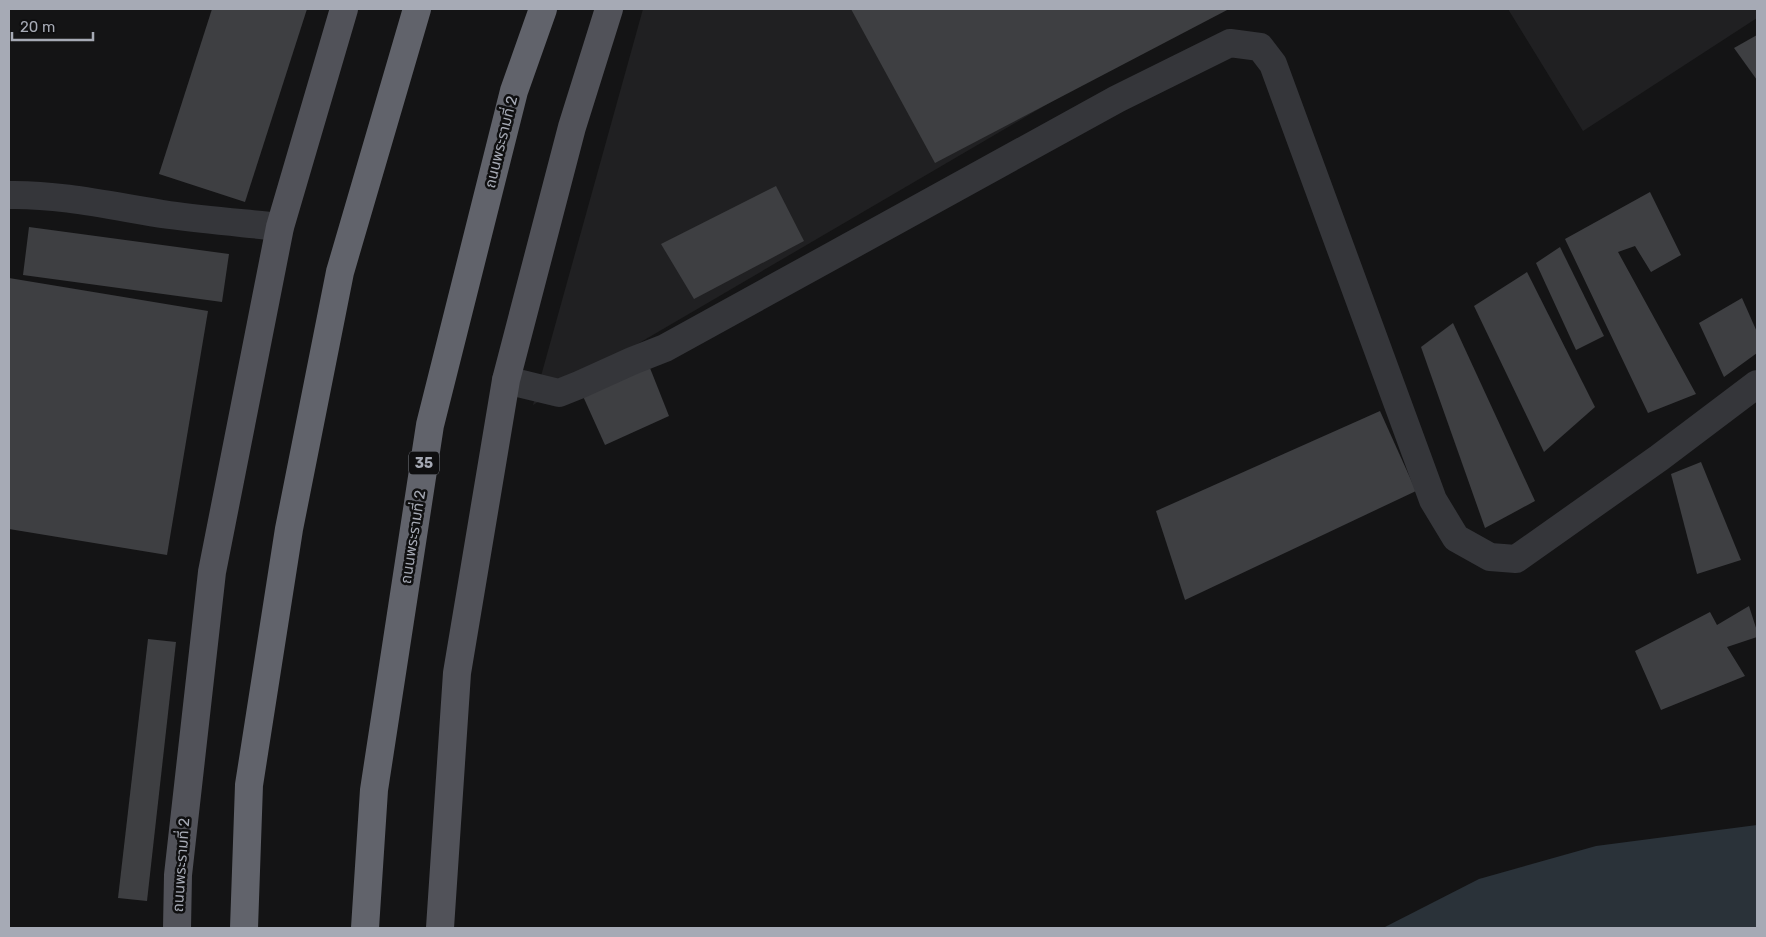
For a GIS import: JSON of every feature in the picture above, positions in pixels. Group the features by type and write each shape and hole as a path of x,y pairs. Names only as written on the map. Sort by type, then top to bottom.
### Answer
{"highway":[{"path":"244,928 249,785 289,529 340,272 417,9"},
{"name":"ถนนพระรามที่ 2","path":"365,928 374,790 430,425 514,91 543,9"}],"main road":[{"name":"ถนนพระรามที่ 2","path":"177,928 178,875 212,572 280,227 344,9"},
{"path":"440,928 457,673 506,380 572,127 609,9"}],"street":[{"path":"506,380 560,393 632,360 665,348 1117,99 1230,44 1260,47 1273,64 1433,500 1456,538 1490,556 1516,559 1660,458 1757,384"},
{"path":"9,195 39,196 91,202 170,215 280,227"}],"shaded area":[{"path":"643,9 1210,9 533,405"},
{"path":"1508,9 1757,9 1757,18 1583,131"},
{"path":"1757,825 1757,928 1383,928 1479,879 1596,846"}],"building":[{"path":"212,9 307,9 245,202 159,174"},
{"path":"851,9 1229,9 935,163"},
{"path":"1757,35 1757,80 1734,48"},
{"path":"776,186 804,241 694,299 661,244"},
{"path":"1650,192 1681,255 1651,272 1635,246 1618,252 1696,394 1648,413 1565,239"},
{"path":"29,227 229,254 222,302 23,275"},
{"path":"1560,247 1604,336 1576,350 1536,263"},
{"path":"1527,272 1595,407 1544,452 1474,306"},
{"path":"9,278 208,311 167,555 9,529"},
{"path":"1742,298 1757,332 1757,353 1724,377 1699,323"},
{"path":"1453,323 1535,501 1485,528 1421,347"},
{"path":"646,358 669,416 605,445 582,394"},
{"path":"1380,411 1416,491 1185,600 1156,511"},
{"path":"1701,462 1741,560 1697,574 1671,474"},
{"path":"1749,606 1757,637 1727,647 1745,676 1661,710 1635,651 1710,612 1717,625"},
{"path":"148,639 176,642 147,901 118,898"}]}
